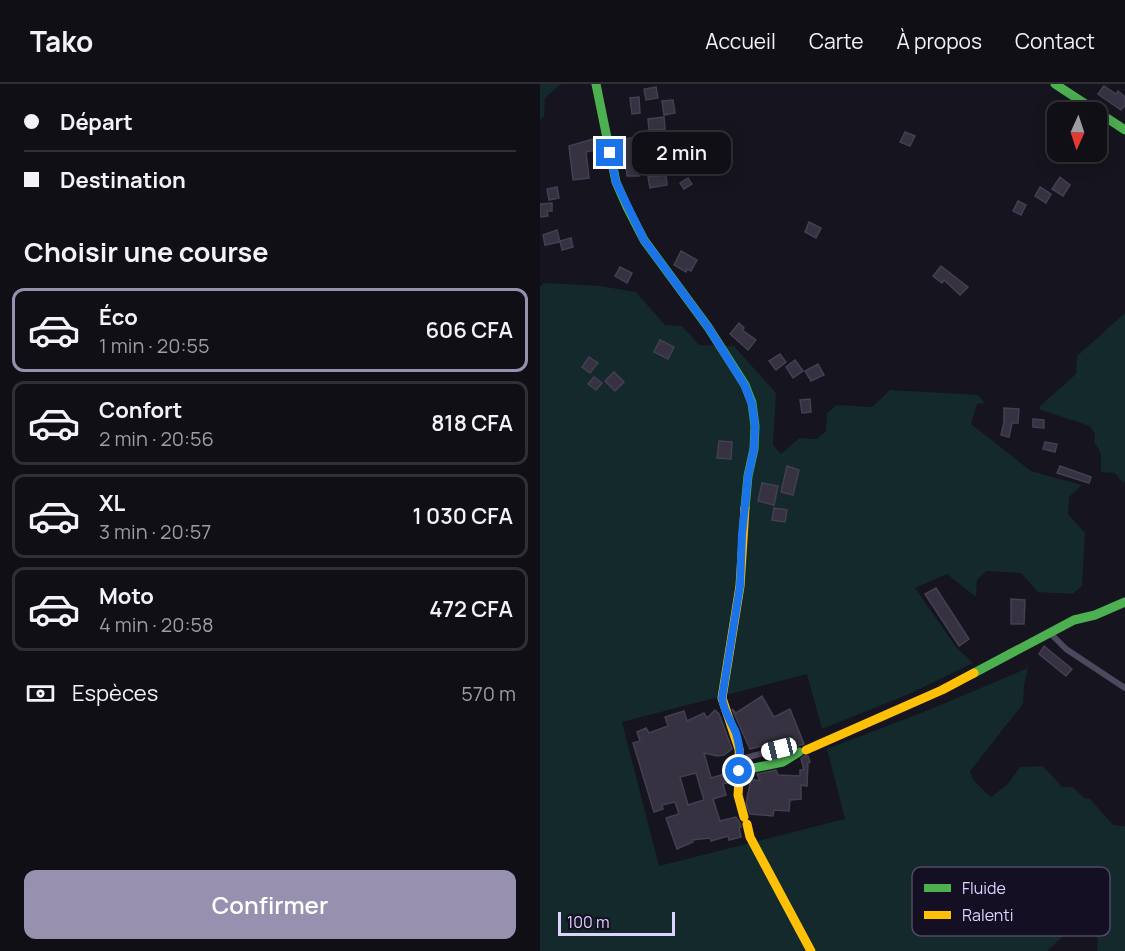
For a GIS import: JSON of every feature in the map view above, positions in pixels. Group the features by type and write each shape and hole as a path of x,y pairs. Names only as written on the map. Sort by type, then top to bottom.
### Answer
{"street":[{"path":"596,84 616,182 627,207 644,240 708,327 745,386 752,404 755,426 754,449 746,500 740,586 722,698 724,710 735,732 741,759 737,801 750,837 811,951"},
{"path":"1055,84 1125,130"},
{"path":"739,771 783,762 800,752 942,690 1074,620 1095,615 1125,602"},
{"path":"1051,634 1066,649 1125,688"},
{"path":"741,759 786,748 800,752"}],"green space":[{"path":"540,84 561,84 545,98 544,116 540,120"},
{"path":"544,283 600,286 636,292 665,325 682,326 699,345 734,346 776,393 773,445 781,454 799,438 817,439 826,431 827,413 837,405 872,407 890,390 978,395 985,403 977,404 971,424 1031,471 1082,485 1069,497 1068,514 1085,533 1082,586 1073,594 1038,592 1021,573 986,571 977,580 976,597 947,574 915,588 957,648 973,663 909,694 822,729 807,674 622,722 659,866 845,819 827,749 1028,668 1023,704 970,771 973,780 991,797 1008,784 1020,767 1043,766 1062,787 1073,787 1084,798 1090,799 1113,825 1125,826 1125,951 1097,951 1098,939 1096,936 1110,936 1110,867 912,867 912,936 1063,936 1047,951 540,951 540,287"},
{"path":"1125,313 1125,481 1123,483 1115,473 1101,472 1101,454 1090,426 1041,410 1039,407 1076,374 1077,356"}],"building":[{"path":"1104,86 1116,94 1118,91 1125,97 1125,105 1121,110 1098,94"},
{"path":"656,87 658,98 646,100 644,89"},
{"path":"639,97 640,113 632,114 630,98"},
{"path":"673,100 675,113 664,115 662,101"},
{"path":"664,117 665,129 649,130 648,119"},
{"path":"905,132 915,136 910,146 900,142"},
{"path":"631,138 635,161 638,161 639,176 627,176 625,153 621,140"},
{"path":"593,139 595,150 586,152 589,178 573,180 569,146"},
{"path":"666,175 667,185 650,188 648,177"},
{"path":"1060,177 1070,185 1063,196 1052,189"},
{"path":"688,178 692,184 684,189 680,183"},
{"path":"557,187 559,198 549,200 547,189"},
{"path":"1040,187 1051,194 1046,203 1035,196"},
{"path":"1018,201 1026,205 1021,215 1013,211"},
{"path":"552,203 552,211 547,211 548,216 540,217 540,204"},
{"path":"809,222 821,228 816,238 805,232"},
{"path":"557,230 560,242 545,245 543,235"},
{"path":"571,238 573,247 562,250 560,241"},
{"path":"681,251 697,260 691,271 687,269 686,272 674,265"},
{"path":"941,266 968,287 960,295 944,280 942,283 933,276"},
{"path":"620,267 632,273 627,283 615,276"},
{"path":"739,323 744,328 742,330 756,340 748,350 730,334"},
{"path":"660,340 674,347 668,359 654,352"},
{"path":"780,354 786,362 776,370 769,361"},
{"path":"589,357 598,363 590,373 582,367"},
{"path":"795,360 803,371 793,378 786,367"},
{"path":"818,364 824,375 811,381 805,371"},
{"path":"614,372 624,382 615,391 605,381"},
{"path":"594,377 602,383 596,390 588,384"},
{"path":"810,399 811,412 802,413 800,400"},
{"path":"1004,408 1019,409 1018,423 1012,423 1009,437 1001,435"},
{"path":"1033,419 1044,420 1044,428 1033,427"},
{"path":"719,441 732,442 731,459 717,458"},
{"path":"1045,442 1057,444 1055,452 1043,449"},
{"path":"787,466 799,470 793,495 781,492"},
{"path":"1060,466 1091,477 1089,483 1057,473"},
{"path":"762,483 778,486 774,505 758,501"},
{"path":"774,508 787,510 785,522 772,520"},
{"path":"936,588 969,639 959,646 925,594"},
{"path":"1011,599 1025,600 1024,624 1011,624"},
{"path":"1044,646 1072,669 1066,676 1039,654"},
{"path":"762,696 774,717 790,709 804,744 797,746 795,738 750,749 732,709 736,713"},
{"path":"715,710 719,714 732,749 724,755 717,756 704,753 711,778 728,773 731,782 723,784 726,795 713,799 720,821 736,817 741,827 739,827 741,837 729,840 728,836 711,841 710,838 692,840 693,842 677,849 666,818 679,814 675,802 662,805 663,809 654,812 633,743 640,741 637,732 646,728 649,733 668,726 665,717 684,711 687,721 704,713 707,718","holes":["696,773 704,800 688,805 680,777"]},
{"path":"808,756 810,762 808,763 807,786 801,785 801,799 790,800 789,811 774,810 773,816 750,814 746,804 751,779 760,781 757,774 776,770 778,775 800,776 800,770 804,770 801,759"}],"traffic: fast":[{"path":"596,84 616,182 627,207 644,240 708,327 745,385 752,403 755,426 754,449 748,476 745,508"},
{"path":"1055,84 1125,130"},
{"path":"974,673 1074,620 1095,615 1125,602"},
{"path":"739,771 783,762 799,752"}],"traffic: slow":[{"path":"744,817 738,795 739,749 722,698 740,586 745,508"},
{"path":"806,750 942,690 974,673"},
{"path":"747,824 750,837 811,951"}],"route":[{"path":"610,153 616,182 644,240 708,327 745,386 752,404 755,426 754,449 748,476 737,610 722,698 726,716 738,740 741,759 739,771"}]}
